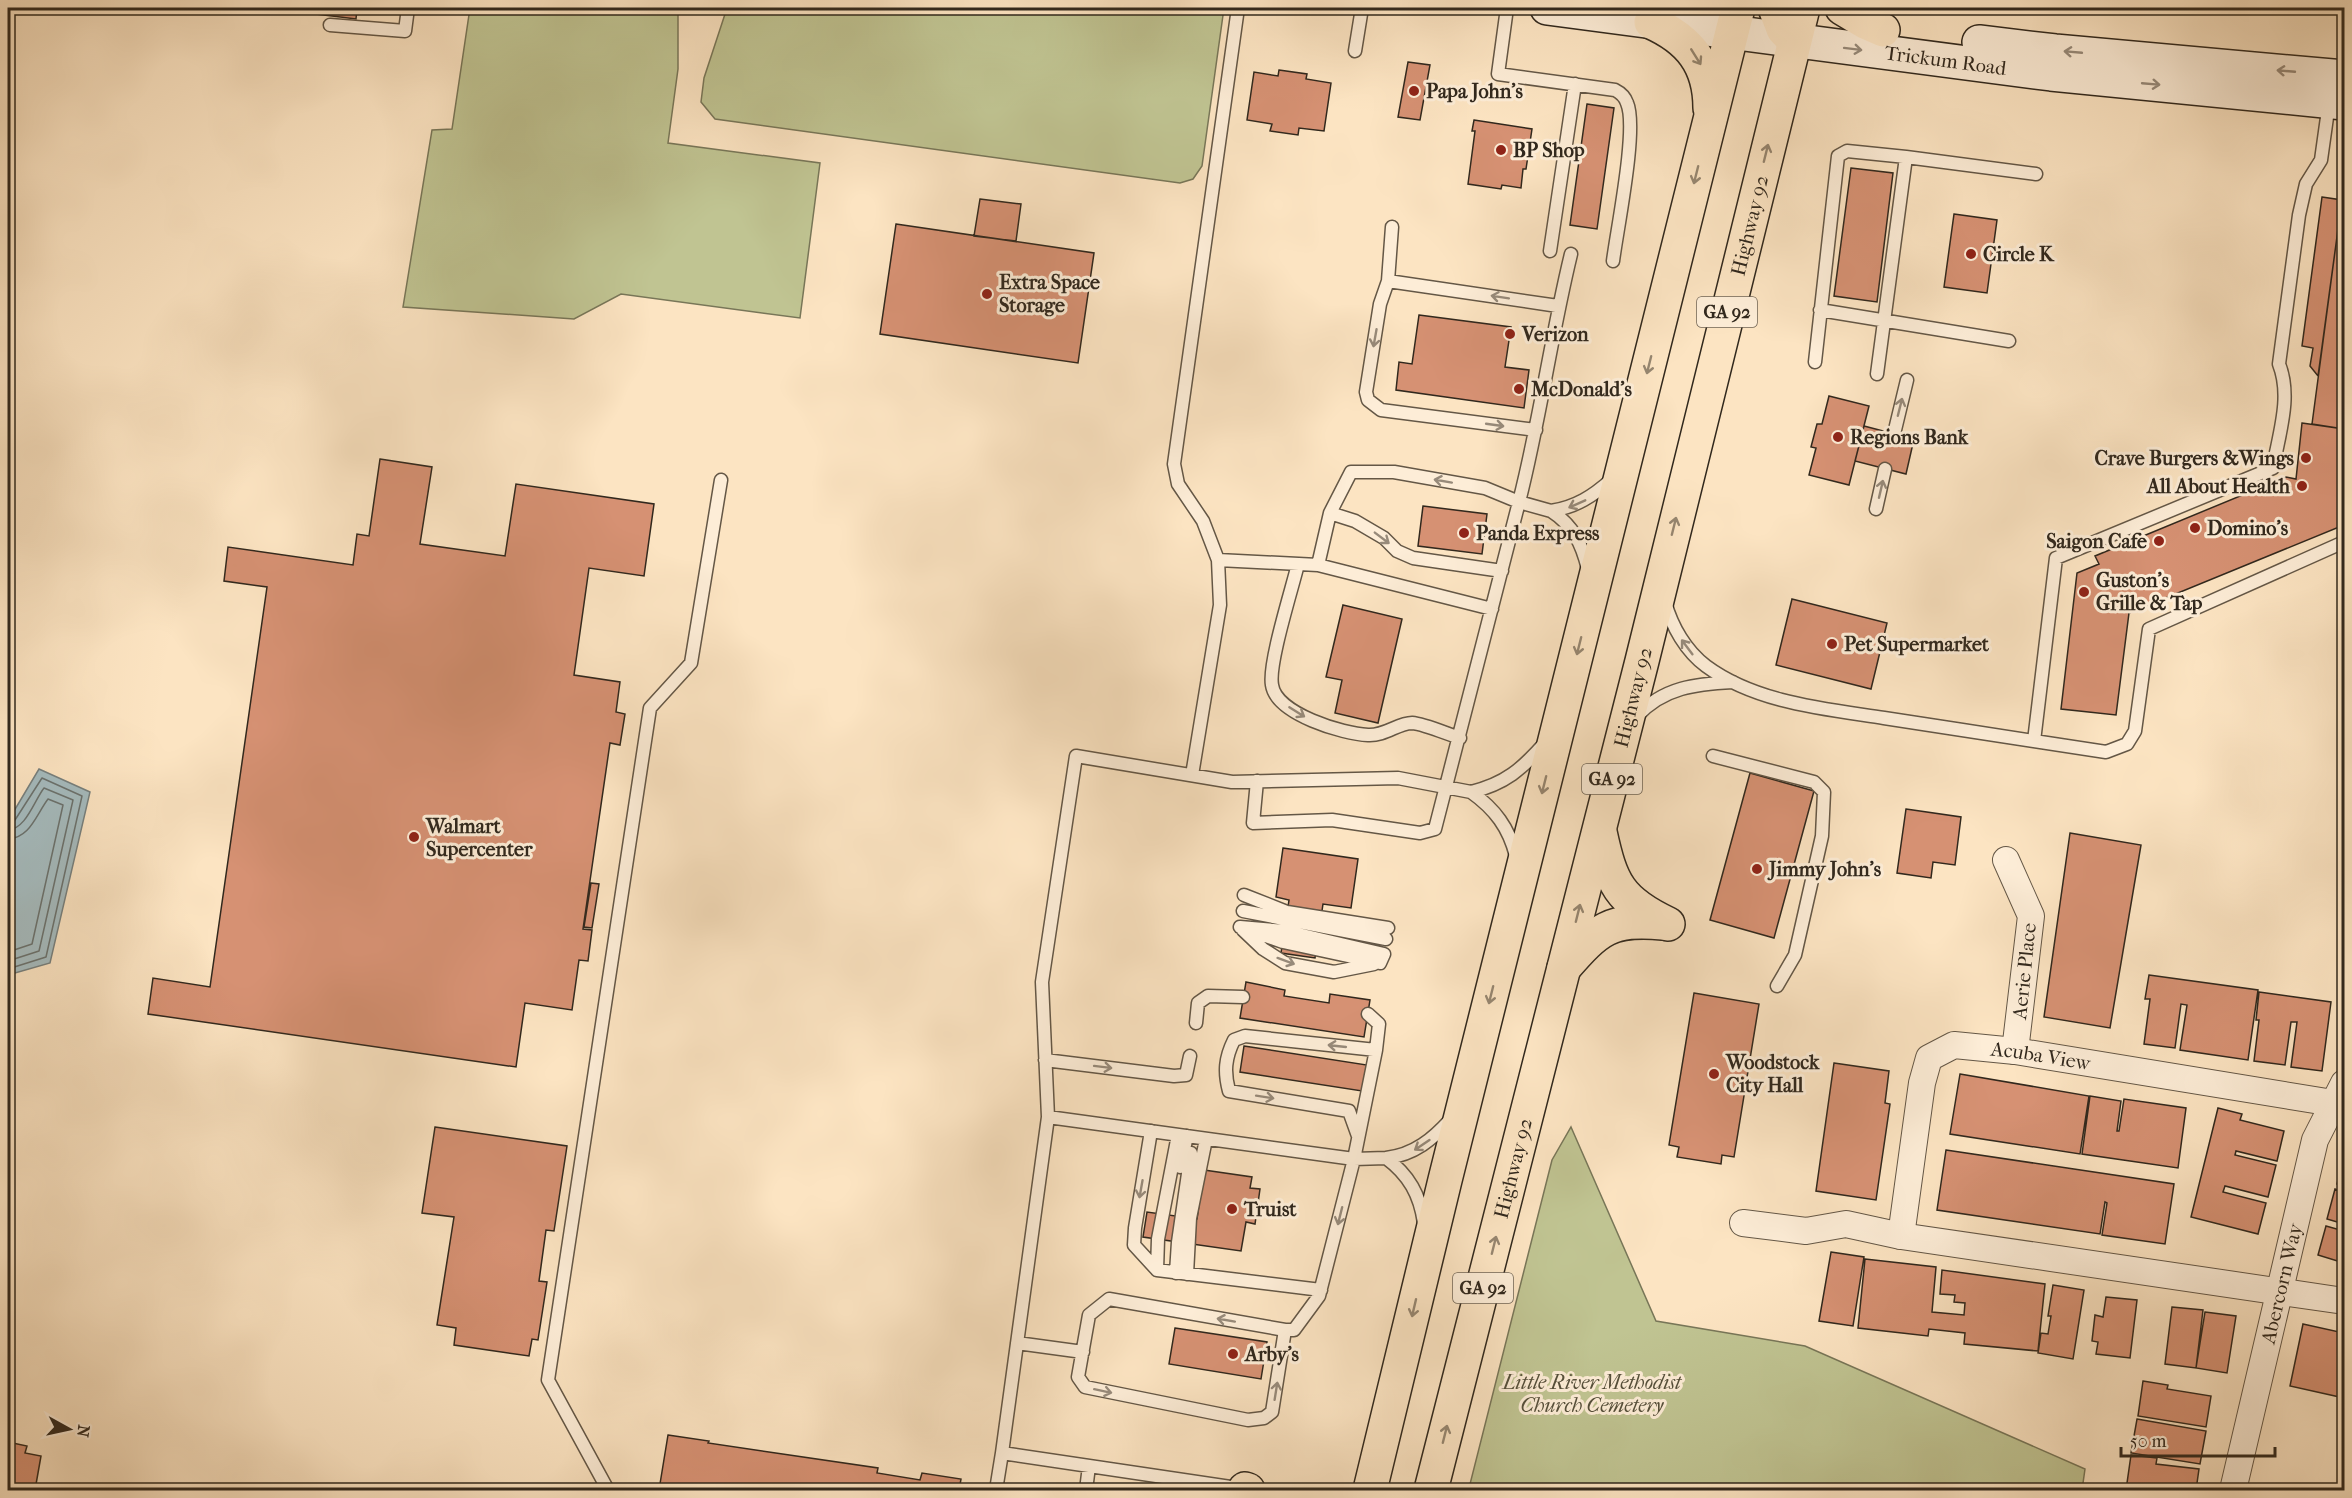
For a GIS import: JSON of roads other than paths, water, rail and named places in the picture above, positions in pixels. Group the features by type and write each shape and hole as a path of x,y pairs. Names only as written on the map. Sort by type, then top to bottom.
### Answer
{"main road":[{"path":"1842,8 1883,30"},
{"path":"1370,1491 1464,1104 1711,119 1732,14"},
{"name":"Highway 92","path":"1431,1491 1660,583 1790,18"},
{"path":"1651,22 1683,39 1693,52 1707,81 1711,119"},
{"path":"1563,970 1582,947 1608,927 1630,921 1668,924 1647,914 1635,905 1615,883 1607,864 1599,828"}],"street":[{"name":"Trickum Road","path":"1547,8 1651,22 1732,14 1790,18 2337,89"},
{"name":"Trickum Road","path":"1790,18 2051,74 2337,89"},
{"name":"Aerie Place","path":"2006,860 2031,916 2015,1051"},
{"name":"Acuba View","path":"1901,1236 1923,1083 1929,1058 1954,1045 2339,1093"},
{"name":"Abercorn Way","path":"2233,1491 2315,1140 2339,1093"},
{"path":"1743,1223 1806,1231 1846,1224 1901,1236 2344,1301"}],"lane":[{"path":"330,25 405,31 408,8"},
{"path":"1192,775 1221,605 1218,560 1203,521 1178,484 1174,464 1238,8"},
{"path":"1355,51 1362,8"},
{"path":"1507,8 1498,74 1615,90 1622,94 1628,104 1629,148 1613,261"},
{"path":"1550,251 1575,84"},
{"path":"2034,741 2056,558 2273,468 2286,396 2285,378 2279,364 2300,215 2306,184 2321,160 2337,89"},
{"path":"1815,362 1838,156 1847,151 2036,174"},
{"path":"1877,374 1906,157"},
{"path":"1392,227 1388,281 1380,304 1366,392 1368,400 1382,410 1536,430"},
{"path":"1257,781 1254,823 1332,820 1420,833 1435,829 1519,502 1536,430 1558,306 1571,254"},
{"path":"1388,281 1558,306"},
{"path":"1820,310 2009,341"},
{"path":"1894,434 1907,380"},
{"path":"1318,565 1330,513 1351,472 1394,472 1485,488 1519,502 1551,510 1564,509 1588,498 1623,469"},
{"path":"1876,509 1885,469"},
{"path":"608,1491 548,1380 650,708 691,663 721,480"},
{"path":"1551,510 1562,518 1575,533 1593,589"},
{"path":"1330,513 1355,521 1384,538 1397,551 1413,558 1502,571"},
{"path":"1660,583 1674,626 1688,649 1708,667 1733,682 1794,705 2106,752 2127,744 2135,731 2149,629 2344,542"},
{"path":"1218,560 1318,565 1492,609"},
{"path":"1298,564 1273,665 1271,686 1281,701 1299,715 1346,731 1381,735 1411,723 1460,738"},
{"path":"1624,730 1655,700 1671,691 1702,684 1733,682"},
{"path":"996,1491 1048,1117 1042,982 1076,756 1232,782 1398,778 1471,792 1497,785 1506,779 1531,759 1558,728"},
{"path":"1713,756 1814,782 1824,792 1822,836 1795,955 1777,986"},
{"path":"1471,792 1493,809 1508,831 1521,877"},
{"path":"1242,911 1387,933 1287,912 1244,895"},
{"path":"1240,927 1285,931 1382,958 1334,972 1285,963 1263,949 1240,927"},
{"path":"1196,1023 1198,1003 1209,996 1243,998"},
{"path":"1285,1330 1272,1412 1264,1418 1248,1420 1085,1387 1078,1377 1089,1315 1109,1299 1294,1330 1320,1296 1354,1159 1376,1050 1378,1024 1368,1014"},
{"path":"1358,1137 1349,1111 1229,1091 1225,1074 1227,1054 1234,1040 1245,1036 1376,1050"},
{"path":"1045,1060 1174,1076 1186,1075 1190,1056"},
{"path":"1048,1117 1354,1159 1400,1156 1426,1144 1464,1104"},
{"path":"1151,1131 1134,1245 1171,1272 1321,1290"},
{"path":"1171,1272 1158,1239 1191,1136"},
{"path":"1171,1272 1178,1242 1191,1136"},
{"path":"1386,1158 1407,1175 1420,1200 1428,1251"},
{"path":"1017,1343 1083,1352"},
{"path":"1002,1453 1251,1490"},
{"path":"1086,1491 1089,1466"}],"water":[{"path":"39,769 90,792 50,963 8,975 8,821"}],"place":[{"name":"Papa John's","path":"1414,91"},
{"name":"BP Shop","path":"1501,150"},
{"name":"Circle K","path":"1971,254"},
{"name":"Extra Space Storage","path":"987,294"},
{"name":"Verizon","path":"1510,334"},
{"name":"McDonald's","path":"1519,389"},
{"name":"Regions Bank","path":"1838,437"},
{"name":"Crave Burgers &Wings","path":"2306,458"},
{"name":"All About Health","path":"2302,486"},
{"name":"Domino's","path":"2195,528"},
{"name":"Panda Express","path":"1464,533"},
{"name":"Saigon Cafe","path":"2159,541"},
{"name":"Guston's Grille & Tap","path":"2084,592"},
{"name":"Pet Supermarket","path":"1832,644"},
{"name":"Walmart Supercenter","path":"414,837"},
{"name":"Jimmy John's","path":"1757,869"},
{"name":"Woodstock City Hall","path":"1714,1074"},
{"name":"Truist","path":"1232,1209"},
{"name":"Arby's","path":"1233,1354"}],"park label":[{"name":"Little River Methodist Church Cemetery","path":"1592,1394"}]}
